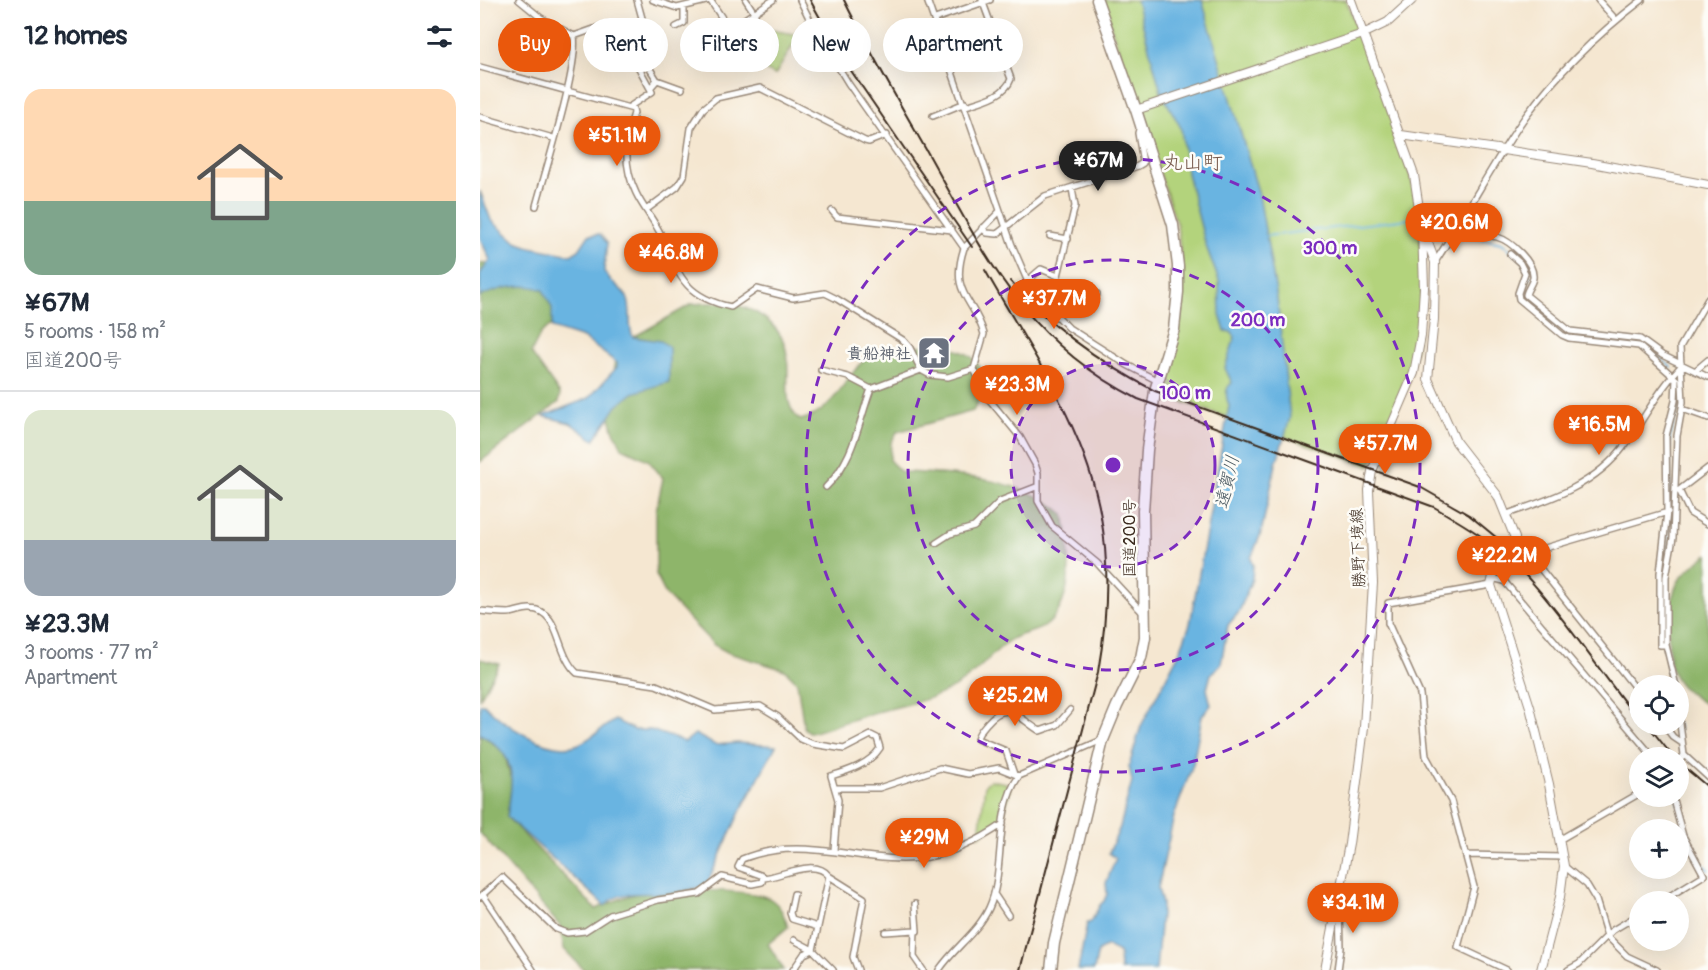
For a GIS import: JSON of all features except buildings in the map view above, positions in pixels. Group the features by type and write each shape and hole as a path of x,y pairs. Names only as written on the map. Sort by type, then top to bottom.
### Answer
{"highway":[{"name":"国道200号","path":"1050,970 1054,943 1103,740 1141,658 1145,615 1144,501 1147,450 1158,381 1174,329 1178,266 1173,225 1141,125 1139,109 1095,2"}],"street":[{"path":"519,0 541,18 574,36 608,24 616,26 652,92 629,107"},
{"path":"637,0 651,51 650,69 657,80 682,89"},
{"path":"653,0 669,8 684,7 710,0 726,24 755,14 773,0"},
{"path":"746,0 755,14"},
{"path":"800,0 848,83 887,135 964,248"},
{"path":"927,0 934,18"},
{"name":"勝野下境線","path":"1325,970 1349,844 1365,716 1373,583 1369,490 1372,471 1414,373 1419,352 1424,288 1422,228 1414,175 1401,135 1359,35 1351,0"},
{"path":"1139,109 1359,35 1388,22 1412,0"},
{"path":"1598,0 1616,20"},
{"path":"1436,262 1534,106 1596,38 1642,0"},
{"path":"933,116 995,96 1007,87 1011,80 985,1 937,18"},
{"path":"676,27 684,23 684,7"},
{"path":"536,206 566,90 574,51 574,36"},
{"path":"480,67 629,107 634,113 626,138 627,161 635,192 662,236 675,270 689,287 705,300 731,307 757,289 793,298 825,293 854,308 903,340 910,348 921,370 930,375 948,376 974,369"},
{"path":"953,72 1006,228 1028,281 1057,317 1090,343 1158,381"},
{"path":"650,88 657,80"},
{"path":"646,210 677,187 684,176 691,128 703,109 716,98 760,88 865,141 869,142 887,135"},
{"path":"480,117 553,138"},
{"path":"981,228 987,233 997,234 1045,196 1104,179 1143,163 1137,132 1141,125"},
{"path":"1401,135 1650,172 1708,185"},
{"path":"1028,281 1041,269 1058,276 1075,206 1072,188"},
{"path":"832,211 837,217 952,230"},
{"path":"1000,211 964,248 960,281 962,294 984,334 974,369 998,413 1025,444 1038,473 1036,487 1038,501 1052,526 1097,563 1145,615"},
{"path":"1422,228 1436,262 1435,308 1428,379 1456,442 1490,484 1507,514 1514,542 1528,553 1629,680"},
{"path":"1455,231 1500,238 1520,258 1526,277 1518,292 1519,299 1562,334 1591,341 1639,346 1676,379 1675,401 1666,436 1673,538 1666,577 1664,645 1673,675"},
{"path":"1050,236 1068,240"},
{"path":"1510,254 1529,263 1533,276 1526,295 1567,330 1640,339 1682,365 1708,376"},
{"path":"1057,317 1062,296 1075,292 1097,294"},
{"path":"1670,511 1677,491 1677,436 1684,379 1680,347 1708,299"},
{"path":"1695,371 1708,360"},
{"path":"1507,514 1555,498 1583,484 1608,464 1624,446 1659,391 1682,365"},
{"path":"821,370 848,377 871,389 921,370"},
{"path":"826,487 842,470 851,453 871,389"},
{"path":"1682,409 1708,418"},
{"path":"1677,491 1708,468"},
{"path":"936,543 950,534 974,527 1000,501 1036,487"},
{"path":"1677,491 1690,513 1708,525"},
{"path":"1528,553 1670,511"},
{"path":"1514,542 1501,559 1491,581 1530,707 1563,862 1562,888 1541,970"},
{"path":"1507,970 1458,947 1474,887 1451,801 1426,756 1420,694 1388,623 1388,603 1491,581 1504,581 1645,747"},
{"path":"480,611 510,613 533,609 545,613 552,619 567,664 577,673 656,685 715,710 760,706 778,717 801,739 813,744 844,749 871,735 877,738 880,748 876,754 853,769 831,776 838,800 834,850"},
{"path":"939,970 982,921 994,894 1003,824 1016,775 1006,752 977,740 978,734 1000,711 1007,711 1040,731 1057,725 1070,710"},
{"path":"1671,735 1683,743"},
{"path":"1682,735 1683,747"},
{"path":"835,788 879,788 940,768 968,774 999,768 1016,775 1103,740"},
{"path":"1689,760 1708,777"},
{"path":"1559,840 1629,799"},
{"path":"1675,807 1683,836 1706,873 1677,891"},
{"path":"763,878 759,874 741,870 738,863 753,854 773,851 834,850 861,855 927,857 980,840 1003,824"},
{"path":"1467,855 1563,862 1587,885 1596,900 1607,936 1627,956 1657,970"},
{"path":"482,895 500,879 506,879 556,929 567,933 585,931 610,915 658,900 699,894 722,877 752,884 762,882 763,878 797,869 821,870 864,898 853,957 858,970"},
{"path":"813,950 829,876"},
{"path":"480,884 482,895 533,970"},
{"path":"794,894 790,913 792,919 818,927"},
{"path":"994,894 1008,915"},
{"path":"1338,970 1341,948 1339,899"},
{"path":"915,904 917,933 914,957 923,970"},
{"path":"1568,970 1579,964 1607,936 1629,921"},
{"path":"885,932 912,929 917,933"},
{"path":"794,940 813,950 833,970"},
{"path":"793,970 804,954 813,950"}],"green space":[{"path":"1102,0 1346,0 1388,109 1410,175 1420,239 1420,311 1415,352 1401,395 1370,466 1159,394 1172,352 1180,311 1181,269 1177,225"},
{"path":"779,31 791,34 791,48 779,68"},
{"path":"500,262 537,266 567,313 541,333 531,353 560,394 559,402 480,462 480,264"},
{"path":"726,302 757,313 774,326 783,340 787,355 788,397 792,409 800,420 820,411 835,397 862,362 880,351 900,346 942,347 966,353 977,362 987,385 973,411 897,432 891,443 890,461 901,472 966,476 1008,485 1028,492 1064,514 1069,556 1067,586 1057,613 1048,624 1012,639 968,678 944,693 811,733 804,728 797,682 785,670 729,653 714,645 666,595 656,575 656,511 663,478 648,460 622,448 613,429 607,405 616,355 626,341 692,304"},
{"path":"1708,554 1708,706 1689,693 1689,675 1674,675 1669,654 1672,599 1680,579"},
{"path":"480,659 499,664 480,698"},
{"path":"480,734 504,751 512,783 507,817 596,909 632,895 655,891 710,890 763,896 778,906 788,927 768,944 784,970 584,970 564,949 560,926 480,833"},
{"path":"990,780 1006,783 1010,790 1003,818 979,836 985,785"}],"water":[{"name":"遠賀川","path":"1136,0 1202,0 1259,195 1277,298 1290,418 1276,464 1261,533 1251,558 1252,579 1239,612 1228,625 1221,664 1211,674 1207,689 1211,705 1202,716 1193,764 1174,816 1158,888 1162,904 1156,970 1120,970 1119,952 1107,946 1098,951 1094,970 1078,970 1087,923 1091,922 1107,894 1106,883 1116,858 1109,853 1120,827 1132,781 1129,766 1141,726 1180,651 1190,624 1229,406 1227,391 1232,383 1225,368 1235,337 1231,332 1225,331 1220,315 1219,281 1206,246 1187,173 1181,128 1161,92"},
{"path":"480,191 491,220 516,242 571,255 579,250 589,235 600,234 607,243 604,271 627,297 633,337 661,341 669,347 669,382 633,393 617,406 594,440 570,423 543,416 589,398 617,367 617,363 583,338 552,328 552,308 543,290 519,286 480,297 480,274 490,260 480,238"},
{"path":"480,704 484,704 502,720 527,736 554,746 567,747 579,744 615,720 635,730 651,730 685,742 695,734 715,745 738,743 776,746 740,812 706,886 664,894 627,894 611,900 605,906 507,817 511,791 510,769 501,750 480,734"}],"waterway":[{"path":"1432,218 1460,235 1502,243 1524,261 1530,277 1522,292 1523,297 1567,333 1641,342"},
{"path":"1266,236 1409,219"},
{"path":"1650,349 1671,367"},
{"path":"1670,505 1670,437 1679,402 1679,380"},
{"path":"1664,576 1670,515"},
{"path":"1663,584 1663,609"},
{"path":"1663,635 1669,675"},
{"path":"1680,807 1692,845 1708,870"}],"railway":[{"path":"810,0 843,59 972,247"},
{"path":"844,0 885,78 991,263 1013,295 1066,351 1099,376 1138,399 1434,507 1470,528 1503,553 1539,591 1629,708"},
{"path":"985,270 1054,389 1083,452 1094,484 1106,556 1104,633 1098,672 1020,970"},
{"path":"1010,281 1042,314 1077,343 1114,368 1155,391 1420,487 1469,515 1497,538"},
{"path":"1656,735 1665,747"},
{"path":"1689,771 1708,787"}],"place":[{"name":"貴船神社","path":"934,353"}],"district":[{"name":"丸山町","path":"1193,162"}]}
